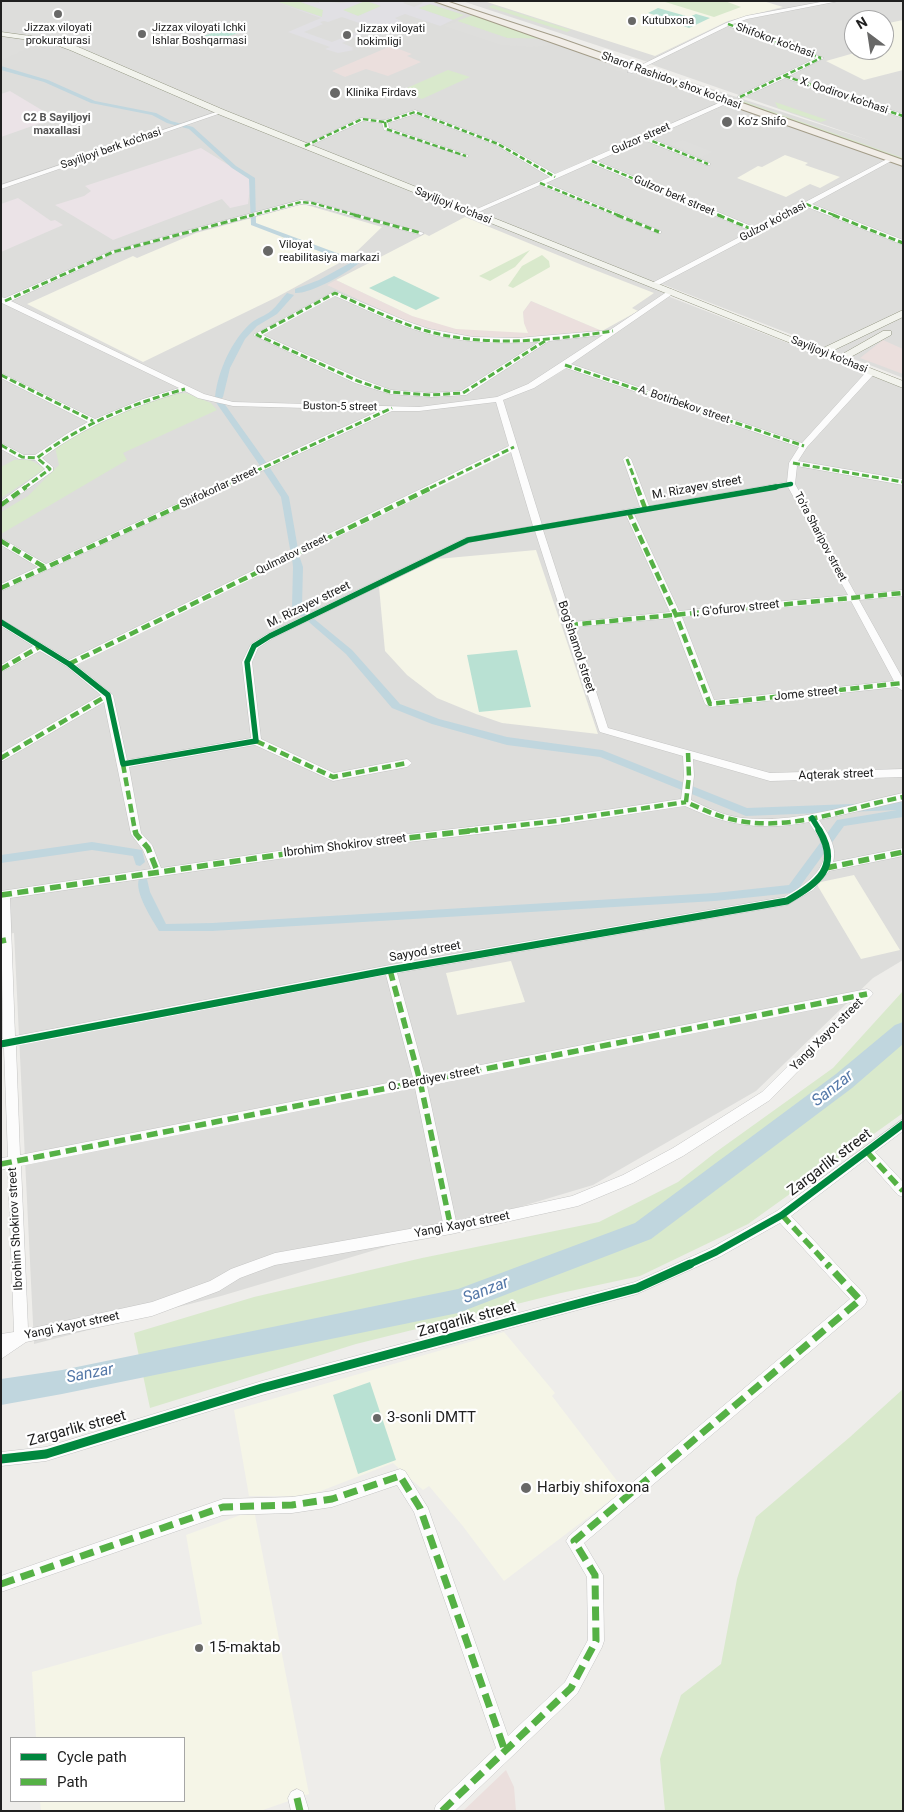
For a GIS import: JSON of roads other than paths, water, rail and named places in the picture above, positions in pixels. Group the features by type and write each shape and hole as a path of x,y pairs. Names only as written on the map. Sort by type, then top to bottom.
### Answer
{"main road":[{"name":"Sharof Rashidov shox ko'chasi","path":"438,1 903,163"},
{"name":"Sharof Rashidov shox ko'chasi","path":"459,1 647,64 903,155"},
{"name":"Sayiljoyi ko'chasi","path":"1,34 52,41 73,48 221,112 472,214 903,384"},
{"path":"693,89 692,84 706,85"},
{"path":"822,352 867,332 903,313"},
{"path":"840,359 903,324"}],"street":[{"path":"634,70 728,24 746,18 836,1"},
{"name":"Shifokor ko'chasi","path":"728,24 821,58 740,97"},
{"name":"X. Qodirov ko'chasi","path":"785,76 903,116"},
{"name":"Gulzor street","path":"472,214 728,101"},
{"name":"Sayiljoyi berk ko'chasi","path":"1,187 221,112"},
{"path":"305,146 362,119 385,122 415,112 498,144 555,177"},
{"path":"385,122 386,129 466,156"},
{"path":"645,138 708,164"},
{"name":"Gulzor ko'chasi","path":"656,285 891,159"},
{"name":"Gulzor berk street","path":"592,161 756,231"},
{"path":"540,183 659,232"},
{"path":"3,300 113,252 301,202 312,203 422,233"},
{"path":"806,204 903,243"},
{"name":"Buston-5 street","path":"3,300 201,396 233,404 419,409 499,399 531,386 671,291"},
{"path":"545,341 463,393 432,395 390,392 358,381 257,336 334,292 426,330 482,341 545,341 613,332"},
{"name":"A. Botirbekov street","path":"564,365 804,446"},
{"name":"To'ra Sharipov street","path":"871,372 804,446 793,463 791,484 902,685"},
{"path":"1,375 93,421"},
{"path":"37,458 55,444 93,421 150,398 185,389"},
{"name":"Bog'shamol street","path":"499,399 569,625 604,730 770,777"},
{"name":"Shifokorlar street","path":"1,588 392,408"},
{"path":"1,446 22,457 37,458 50,469 1,505"},
{"name":"Qulmatov street","path":"69,664 514,447"},
{"path":"627,459 645,508"},
{"path":"793,463 903,482"},
{"name":"M. Rizayev street","path":"256,741 247,662 254,646 270,636 468,540 791,484"},
{"path":"628,511 676,615"},
{"path":"1,540 46,568"},
{"name":"I. G'ofurov street","path":"569,625 903,593"},
{"name":"Jome street","path":"676,615 710,704 902,685"},
{"path":"1,622 69,664 108,695 136,834 148,848 158,873"},
{"path":"1,669 41,646"},
{"path":"1,758 108,695"},
{"path":"123,764 256,741 333,777 407,763"},
{"path":"688,754 687,798 702,811 722,819 742,823 766,824 812,818 903,797"},
{"name":"Aqterak street","path":"770,777 903,773"},
{"name":"Ibrohim Shokirov street","path":"21,1338 7,1163 3,895 348,844 557,821 687,798"},
{"path":"812,818 827,846 826,868 903,852"},
{"name":"Sayyod street","path":"5,1043 390,970 787,901 800,894 826,868"},
{"path":"390,970 420,1081 451,1228"},
{"name":"O. Berdiyev street","path":"7,1163 867,994"},
{"name":"Yangi Xayot street","path":"1,1341 152,1309 214,1286 236,1273 276,1259 451,1228 573,1202 628,1179 678,1152 766,1096 867,994"},
{"name":"Zargarlik street","path":"1,1460 46,1454 262,1388 637,1288 716,1252 782,1215 903,1124"},
{"path":"867,1152 903,1191"},
{"path":"442,1811 571,1688 596,1641 595,1575 574,1541 860,1300 782,1215"},
{"path":"1,1352 21,1338"},
{"path":"1,1584 223,1507 292,1505 332,1499 400,1476 420,1508 505,1751"}],"waterway":[{"path":"1,68 46,81 93,102 154,114 169,122 191,128 234,167 252,178 253,224 355,263 322,282 298,291"},
{"path":"219,397 226,368 242,339 254,324 274,312 290,295"},
{"path":"219,401 264,465"},
{"path":"267,470 285,497 294,549"},
{"path":"296,558 298,567 297,607 304,614"},
{"path":"313,621 349,652 396,706 436,722 507,741 602,754 746,812 903,806"},
{"path":"143,882 144,892 163,928 212,927 715,897 792,889 841,823 903,813"},
{"path":"1,859 92,846 138,853 140,862"},
{"name":"Sanzar","path":"1,1392 62,1382 458,1301 643,1231 844,1081 903,1031"}],"place":[{"name":"Jizzax viloyati prokuraturasi","path":"58,14"},
{"name":"Kutubxona","path":"632,21"},
{"name":"Jizzax viloyati Ichki Ishlar Boshqarmasi","path":"142,34"},
{"name":"Jizzax viloyati hokimligi","path":"347,35"},
{"name":"Klinika Firdavs","path":"335,93"},
{"name":"Ko’z Shifo","path":"727,122"},
{"name":"Viloyat reabilitasiya markazi","path":"268,251"},
{"name":"3-sonli DMTT","path":"377,1418"},
{"name":"Harbiy shifoxona","path":"526,1488"},
{"name":"15-maktab","path":"199,1648"}],"district":[{"name":"C2 B Sayiljoyi maxallasi","path":"57,124"}]}
